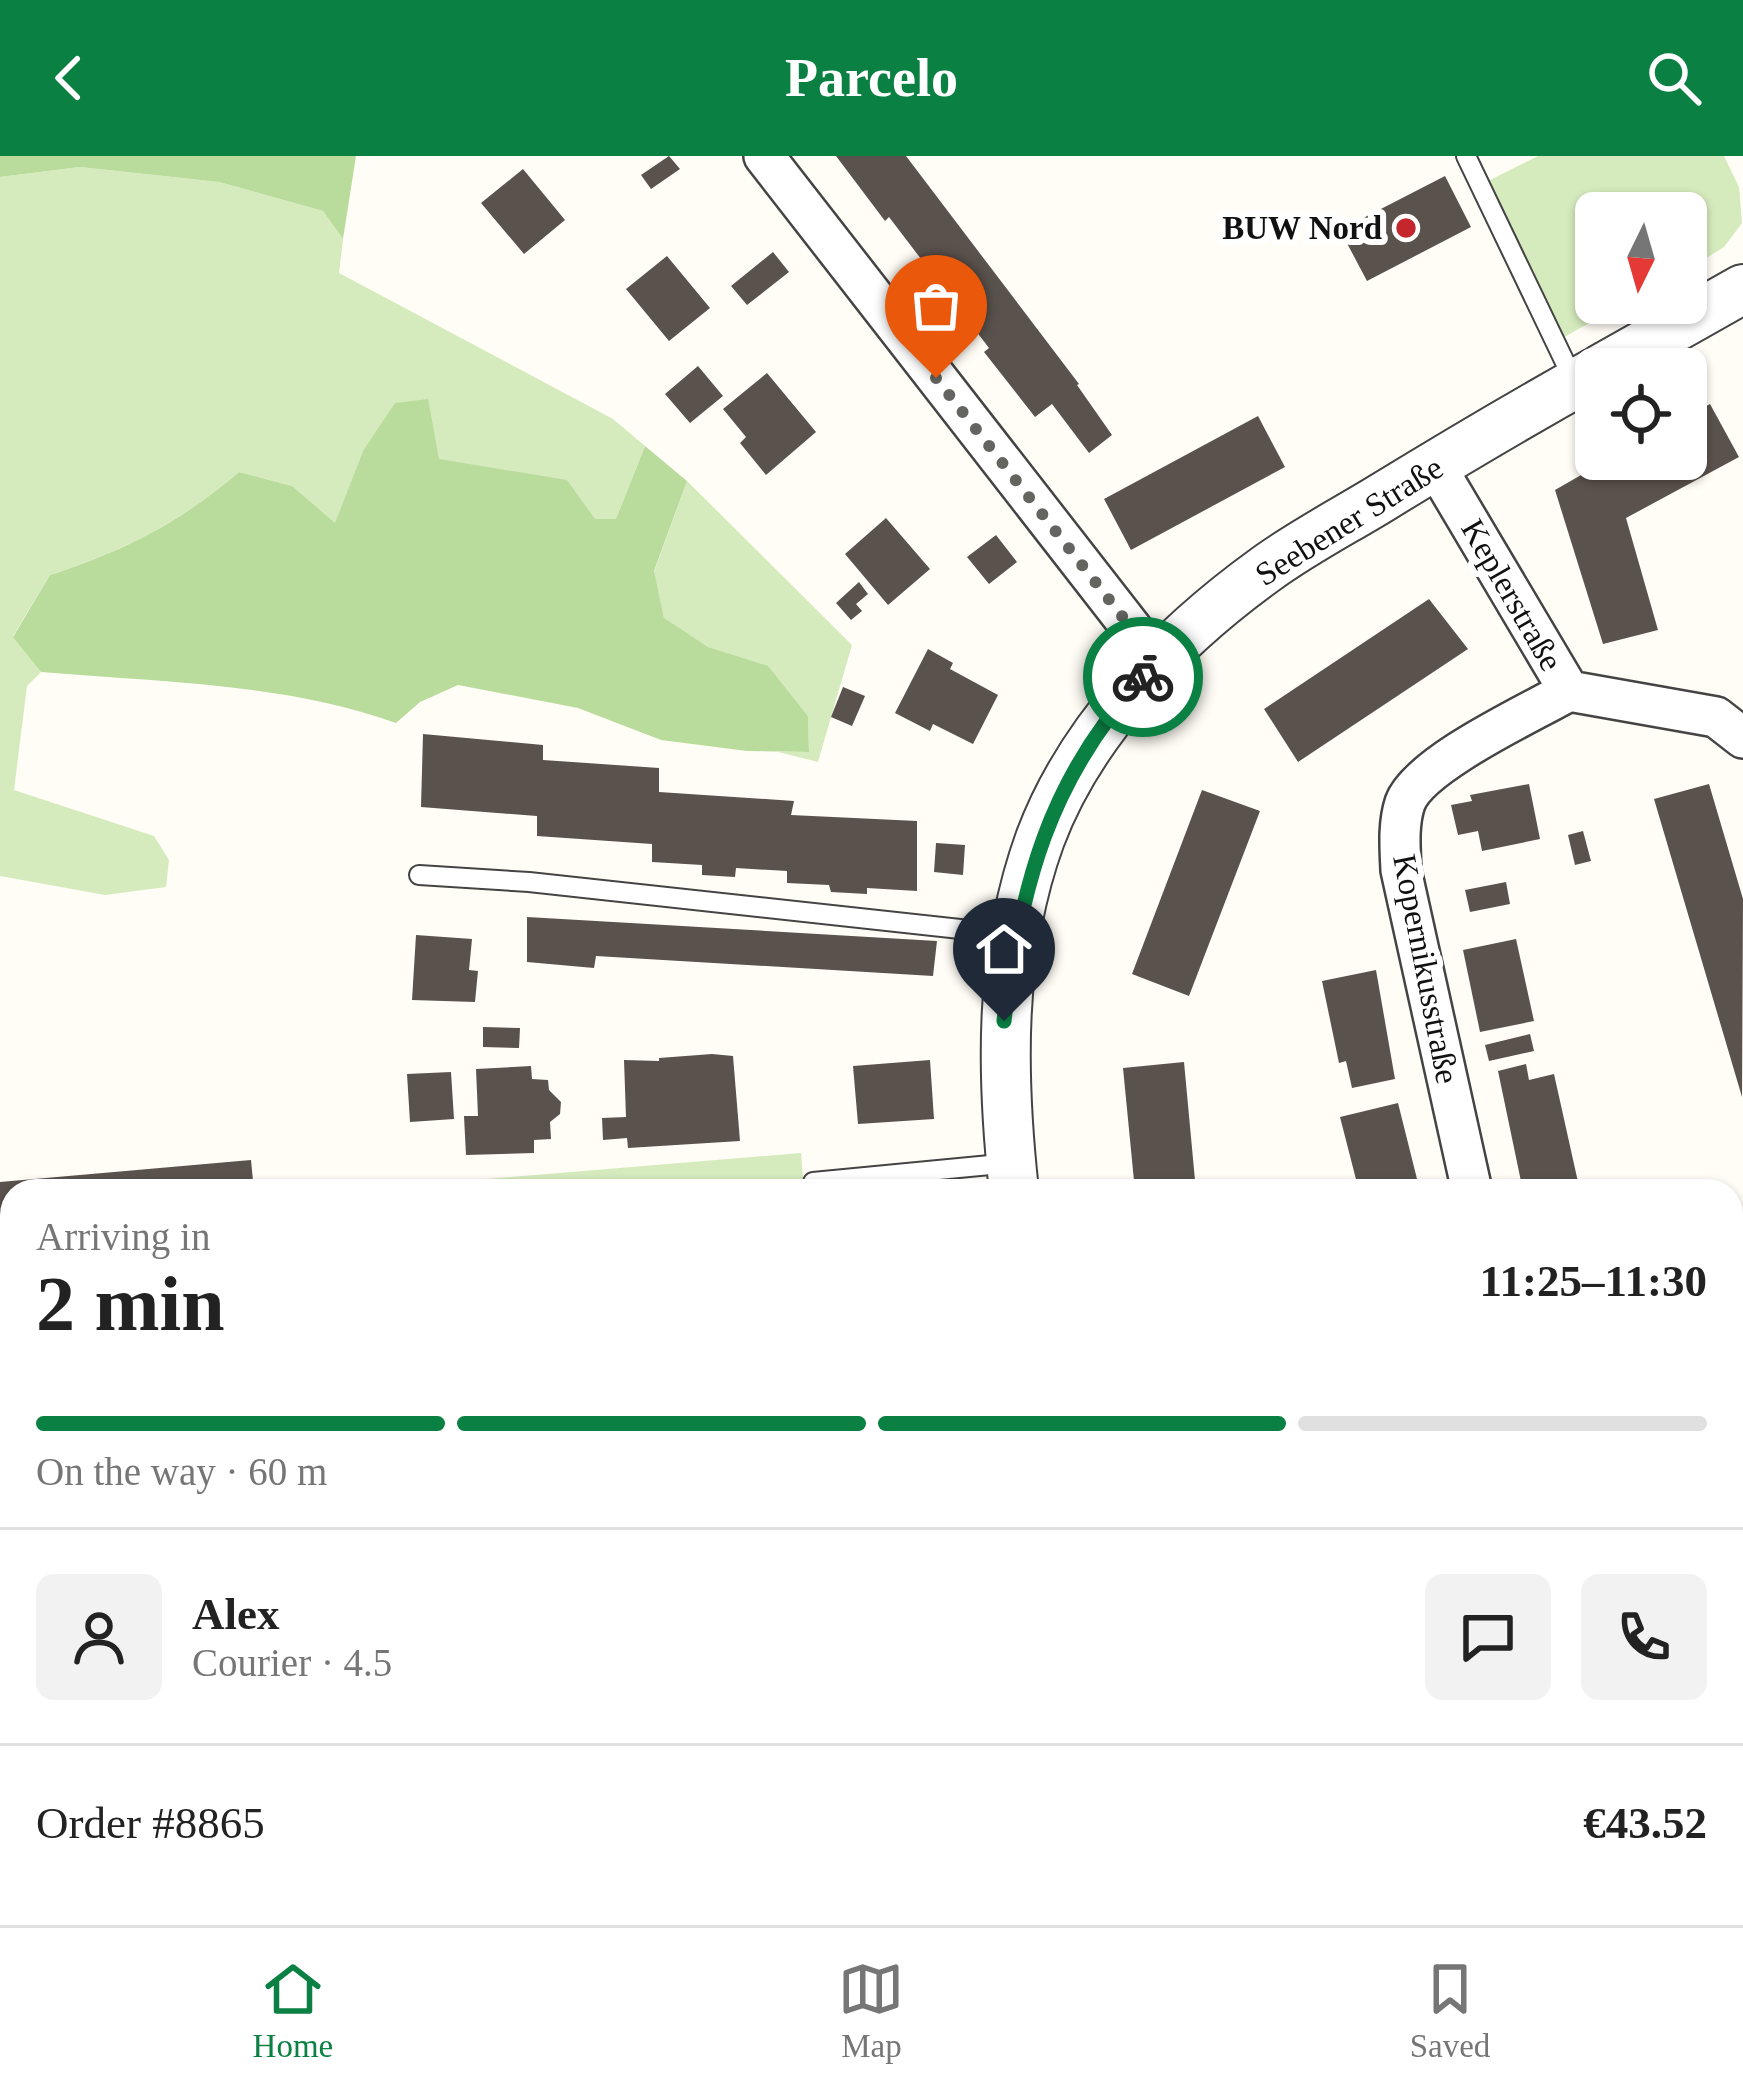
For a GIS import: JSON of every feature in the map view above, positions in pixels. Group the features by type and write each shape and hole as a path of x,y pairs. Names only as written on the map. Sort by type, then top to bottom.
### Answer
{"street":[{"path":"764,156 1157,661"},
{"name":"Seebener Straße","path":"1639,348 1743,289"},
{"name":"Seebener Straße","path":"1013,1177 1004,1021 1015,935 1042,835 1087,748 1121,700 1157,661 1265,569 1575,384"},
{"name":"Keplerstraße","path":"1435,465 1569,691 1716,717 1743,738"},
{"name":"Kopernikusstraße","path":"1469,1179 1401,870 1400,829 1406,801 1424,775 1569,691"}],"lane":[{"path":"1466,156 1576,348"},
{"path":"419,875 529,882 1015,935"},
{"path":"933,1179 1013,1177"}],"green space":[{"path":"0,156 356,156 343,239 323,211 219,182 80,167 0,177"},
{"path":"1538,156 1724,156 1739,187 1742,223 1724,247 1707,258 1707,192 1575,192 1575,324 1588,324 1564,337 1488,181"},
{"path":"80,167 219,182 323,211 343,239 339,273 613,419 645,446 616,519 595,519 474,466 363,451 335,524 292,486 239,472 150,533 50,575 13,636 41,672 27,686 14,790 154,836 169,860 166,887 105,895 0,876 0,177"},
{"path":"428,399 439,459 567,480 595,519 616,519 645,446 687,481 654,571 664,618 708,647 768,666 808,716 809,752 747,751 661,740 578,708 458,685 420,702 396,723 266,692 41,672 13,637 50,575 150,534 239,472 292,486 335,523 363,451 395,403"},
{"path":"687,481 852,645 818,762 778,752 809,752 808,716 768,667 708,647 664,619 654,572"},
{"path":"801,1153 803,1179 487,1179"}],"building":[{"path":"669,156 680,169 651,189 641,175"},
{"path":"836,156 906,156 1079,384 1112,435 1089,453 1052,404 1035,417 984,352 989,348"},
{"path":"523,169 565,220 524,254 481,203"},
{"name":"BUW Nord","path":"1445,176 1471,227 1367,281 1340,230"},
{"path":"773,252 789,272 747,305 731,286"},
{"path":"667,256 710,308 669,341 626,289"},
{"path":"698,366 723,396 690,423 665,394"},
{"path":"767,373 816,432 766,475 740,443 746,437 723,409"},
{"path":"1707,406 1739,457 1707,474"},
{"path":"1258,416 1285,467 1131,550 1104,499"},
{"path":"1575,479 1696,480 1626,518 1658,630 1603,644 1555,490"},
{"path":"886,518 930,569 888,605 845,554"},
{"path":"996,535 1017,562 989,584 967,557"},
{"path":"859,582 868,594 856,604 862,611 851,620 836,603"},
{"path":"1429,599 1468,649 1298,762 1264,709"},
{"path":"928,649 953,663 950,669 998,695 973,744 933,724 930,731 895,713"},
{"path":"843,687 865,696 852,726 831,717"},
{"path":"423,734 543,745 543,760 659,768 659,792 794,801 791,815 917,821 917,891 831,892 829,885 787,883 787,871 736,868 735,877 702,875 702,865 652,862 652,844 537,836 537,816 421,807"},
{"path":"1529,784 1540,839 1482,851 1478,831 1458,835 1451,805 1472,801 1470,795"},
{"path":"1709,784 1743,899 1742,1097 1654,799"},
{"path":"1202,790 1260,811 1189,996 1132,974"},
{"path":"1583,831 1591,861 1575,865 1568,835"},
{"path":"936,843 965,845 963,875 934,872"},
{"path":"1506,882 1510,904 1470,912 1465,890"},
{"path":"527,917 937,941 933,976 596,956 594,968 527,962"},
{"path":"416,935 472,939 469,970 478,971 475,1002 412,1000"},
{"path":"1516,939 1534,1021 1480,1032 1463,950"},
{"path":"1376,970 1395,1079 1352,1088 1346,1061 1339,1063 1322,981"},
{"path":"483,1027 520,1028 519,1048 483,1047"},
{"path":"1530,1034 1534,1051 1489,1061 1485,1045"},
{"path":"733,1056 740,1141 628,1148 627,1138 603,1140 602,1118 626,1117 624,1060"},
{"path":"930,1060 934,1119 858,1124 853,1066"},
{"path":"1184,1062 1195,1179 1134,1179 1123,1068"},
{"path":"1526,1064 1529,1080 1554,1074 1577,1179 1520,1179 1498,1071"},
{"path":"531,1066 532,1079 548,1080 549,1090 561,1102 560,1114 550,1122 551,1139 534,1140 534,1153 466,1155 464,1116 478,1116 476,1069"},
{"path":"451,1072 454,1119 410,1122 407,1074"},
{"path":"1398,1103 1417,1179 1356,1179 1340,1117"},
{"path":"251,1160 253,1179 34,1179"}],"way so far":[{"path":"936,378 1157,661 1143,677"}],"place":[{"name":"BUW Nord","path":"1406,228"}],"route":[{"path":"1004,1021 1015,935 1042,835 1087,748 1143,677"}]}
